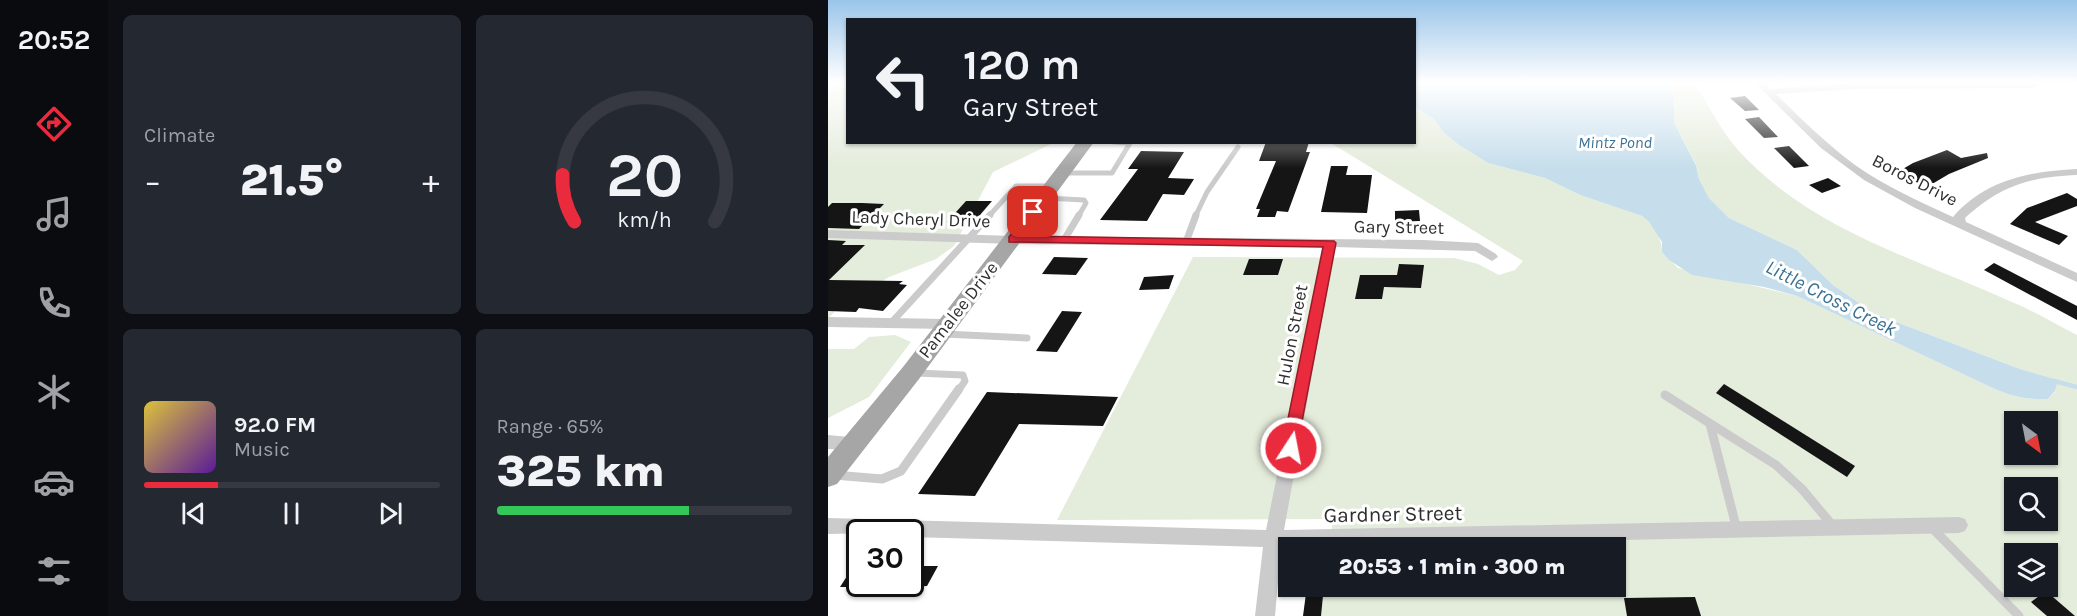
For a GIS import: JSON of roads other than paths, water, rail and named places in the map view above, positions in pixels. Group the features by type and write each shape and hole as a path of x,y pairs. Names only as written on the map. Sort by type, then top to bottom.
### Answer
{"main road":[{"name":"Pamalee Drive","path":"828,475 911,373 1084,144"}],"street":[{"name":"Boros Drive","path":"1790,111 1849,165 1896,194 2020,249 2077,278"},
{"path":"1960,223 1959,217 1979,197 1992,189 2024,178 2077,172"},
{"name":"Lady Cheryl Drive","path":"828,234 1013,240"},
{"name":"Gary Street","path":"1013,240 1478,247 1492,257"},
{"name":"Hulon Street","path":"1265,616 1273,539 1330,243"},
{"path":"828,322 891,323 943,329"},
{"path":"828,442 854,443"},
{"name":"Gardner Street","path":"828,526 1273,539 1959,525"}],"lane":[{"path":"891,323 1016,186 1053,186 1112,173 1130,144"},
{"path":"1186,242 1203,197 1238,147"},
{"path":"1053,186 1086,203 1064,240"},
{"path":"943,329 1027,338"},
{"path":"828,475 882,479 901,471 965,381 963,375 911,373"},
{"path":"1665,395 1776,465 1802,489 1834,528"},
{"path":"1710,424 1737,530"},
{"path":"1930,526 2019,616"}],"water":[{"name":"Mintz Pond","path":"1421,111 1674,111 1674,123 1696,165 1699,179 1709,198 1729,218 1797,250 1833,285 1875,314 2020,369 2058,380 2055,391 2048,399 2028,398 1997,390 1797,296 1764,287 1692,275 1669,260 1662,252 1662,242 1649,222 1642,216 1580,195 1545,178 1488,163 1444,133 1435,120"}],"waterway":[{"name":"Little Cross Creek","path":"2054,381 2077,387"}]}
